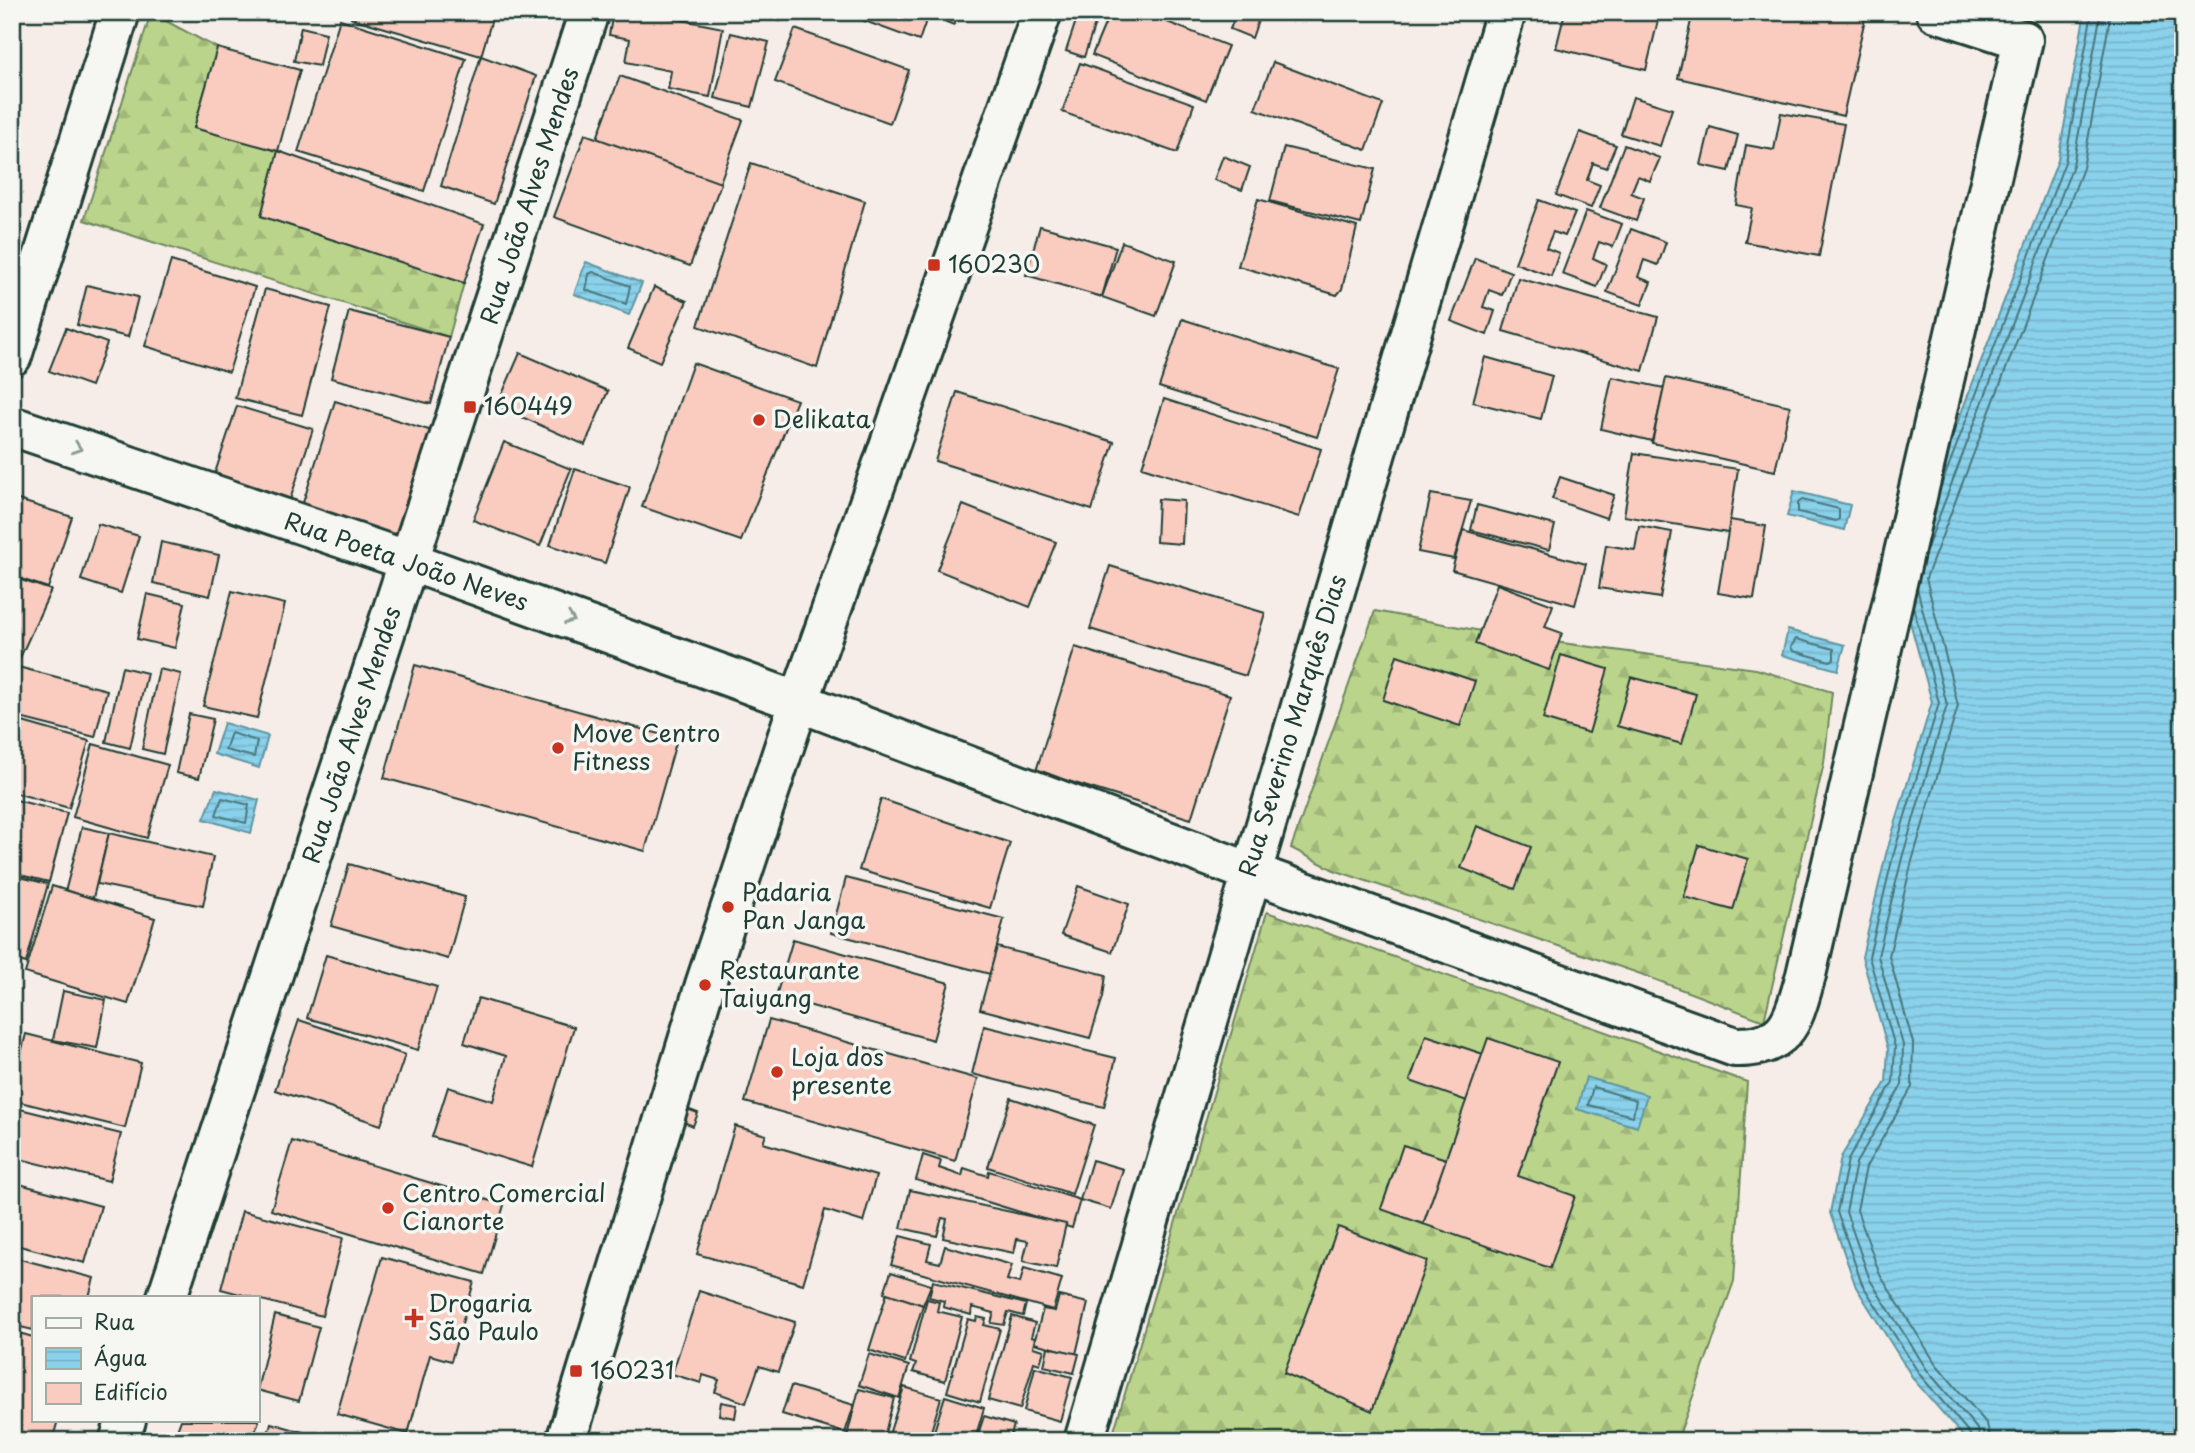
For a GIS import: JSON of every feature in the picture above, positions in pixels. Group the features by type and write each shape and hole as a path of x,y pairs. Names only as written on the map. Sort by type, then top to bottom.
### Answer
{"street":[{"path":"12,356 120,12"},
{"name":"Rua João Alves Mendes","path":"167,1296 589,12"},
{"path":"566,1441 705,985 799,702 1042,12"},
{"name":"Rua Severino Marquês Dias","path":"1084,1441 1506,12"},
{"name":"Rua Poeta João Neves","path":"12,426 409,561 799,702 1250,872 1735,1047 1760,1048 1781,1038 1796,1012 1806,975 2023,40 1936,12"},
{"path":"119,1441 125,1422"}],"green space":[{"path":"151,13 217,48 194,128 278,151 261,216 464,283 449,337 84,220"},
{"path":"1375,611 1502,635 1756,669 1832,692 1824,763 1764,1021 1638,973 1334,870 1291,848"},
{"path":"1267,912 1747,1082 1734,1281 1677,1441 1111,1441"}],"water":[{"path":"2085,12 2183,12 2183,1441 1967,1441 1914,1380 1856,1287 1830,1213 1841,1157 1886,1082 1888,1049 1862,957 1886,854 1932,702 1898,578 2058,160"},
{"path":"586,262 642,283 629,315 574,294"},
{"path":"1794,491 1850,505 1844,530 1787,516"},
{"path":"1788,630 1845,645 1838,670 1782,655"},
{"path":"224,723 268,736 259,768 214,754"},
{"path":"216,789 259,800 251,833 204,819"},
{"path":"1586,1077 1647,1095 1637,1127 1577,1109"}],"building":[{"path":"353,12 494,12 481,56 351,18"},
{"path":"613,12 642,12 723,28 710,97 668,89 671,71 626,62 630,39 609,35"},
{"path":"750,12 783,12 780,21"},
{"path":"840,12 960,12 954,25 928,15 919,41"},
{"path":"1079,12 1099,12 1084,57 1066,51"},
{"path":"1110,12 1142,12 1228,46 1206,100 1092,55"},
{"path":"1237,12 1261,12 1252,38 1230,29"},
{"path":"1565,12 1660,12 1646,70 1556,48"},
{"path":"1693,12 1833,12 1865,19 1843,116 1678,78"},
{"path":"340,19 466,59 424,191 298,152"},
{"path":"301,27 326,33 319,66 294,61"},
{"path":"795,29 909,70 890,123 775,82"},
{"path":"731,33 769,42 752,107 715,98"},
{"path":"217,48 300,70 278,151 194,128"},
{"path":"481,56 536,76 494,204 441,186"},
{"path":"1273,62 1383,104 1366,150 1255,109"},
{"path":"1080,63 1194,104 1177,153 1062,112"},
{"path":"620,76 743,120 719,185 596,141"},
{"path":"1633,97 1672,109 1660,146 1621,134"},
{"path":"1781,113 1844,124 1819,256 1745,242 1752,208 1736,205 1746,145 1774,150"},
{"path":"1710,127 1738,135 1729,171 1701,165"},
{"path":"1580,132 1616,145 1606,168 1593,163 1587,180 1600,185 1591,208 1556,195"},
{"path":"585,134 721,183 690,266 554,217"},
{"path":"1624,145 1660,158 1650,181 1638,176 1631,193 1644,198 1636,221 1600,208"},
{"path":"1284,147 1375,169 1361,224 1270,201"},
{"path":"278,151 484,224 464,283 261,216"},
{"path":"1223,156 1250,167 1242,190 1214,180"},
{"path":"751,163 865,201 817,368 698,326"},
{"path":"1258,199 1357,227 1342,289 1337,295 1238,266"},
{"path":"1539,200 1575,213 1565,236 1553,232 1546,248 1559,253 1551,276 1515,263"},
{"path":"1586,211 1622,224 1613,247 1599,242 1593,258 1606,264 1597,287 1562,274"},
{"path":"1040,226 1116,247 1102,297 1026,275"},
{"path":"1631,229 1666,242 1658,265 1644,260 1638,277 1651,282 1642,305 1607,292"},
{"path":"1122,242 1176,261 1156,316 1102,297"},
{"path":"1475,258 1511,272 1502,295 1489,290 1483,307 1495,311 1487,335 1451,321"},
{"path":"171,261 255,287 229,372 145,346"},
{"path":"1518,278 1658,317 1643,371 1503,331"},
{"path":"87,285 138,297 128,337 77,325"},
{"path":"654,287 687,301 660,362 628,348"},
{"path":"265,289 331,307 302,415 235,398"},
{"path":"349,311 449,337 431,404 331,378"},
{"path":"1182,319 1339,369 1317,437 1159,387"},
{"path":"66,328 107,343 91,386 49,371"},
{"path":"520,353 608,391 585,445 497,406"},
{"path":"1485,357 1552,376 1541,419 1473,402"},
{"path":"693,363 797,400 741,541 642,507"},
{"path":"1612,377 1664,388 1652,441 1601,429"},
{"path":"1666,378 1790,406 1775,471 1652,443"},
{"path":"957,392 1114,442 1092,510 935,461"},
{"path":"1164,399 1321,449 1299,517 1142,467"},
{"path":"335,401 432,431 398,536 302,506"},
{"path":"237,406 313,429 289,503 213,479"},
{"path":"504,442 571,469 540,546 473,520"},
{"path":"1634,453 1738,469 1728,533 1624,516"},
{"path":"575,469 630,487 605,563 550,545"},
{"path":"1560,477 1614,495 1606,518 1552,499"},
{"path":"1431,494 1471,501 1454,559 1418,552"},
{"path":"12,498 72,517 48,588 12,576"},
{"path":"1158,499 1184,501 1182,544 1156,542"},
{"path":"963,505 1056,542 1030,607 937,570"},
{"path":"1477,505 1555,525 1549,550 1471,530"},
{"path":"1730,520 1766,526 1754,599 1718,593"},
{"path":"98,524 139,536 121,593 81,580"},
{"path":"1639,526 1672,532 1660,598 1599,588 1606,545 1635,550"},
{"path":"1463,530 1586,564 1575,605 1452,570"},
{"path":"161,542 219,555 210,596 153,583"},
{"path":"1110,566 1265,613 1246,676 1090,629"},
{"path":"12,577 51,590 19,660 12,657"},
{"path":"1497,584 1553,605 1545,627 1562,633 1549,670 1475,644"},
{"path":"232,591 285,604 257,718 203,706"},
{"path":"147,594 185,603 175,648 137,639"},
{"path":"1075,647 1230,695 1191,819 1036,771"},
{"path":"1397,655 1475,681 1460,726 1383,700"},
{"path":"1561,655 1608,669 1589,733 1543,719"},
{"path":"415,665 677,739 645,851 384,778"},
{"path":"18,667 107,690 95,737 12,716 12,689"},
{"path":"122,667 147,673 130,748 106,742"},
{"path":"159,669 181,674 163,754 142,749"},
{"path":"1631,677 1696,694 1682,744 1617,726"},
{"path":"189,714 213,719 199,778 176,773"},
{"path":"12,719 89,741 69,808 12,792"},
{"path":"93,744 168,765 147,838 73,817"},
{"path":"12,799 67,813 49,882 12,873"},
{"path":"881,799 1010,843 990,908 859,870"},
{"path":"1477,826 1531,847 1515,889 1461,868"},
{"path":"82,827 109,833 93,898 65,892"},
{"path":"109,833 213,857 203,906 97,884"},
{"path":"1699,845 1748,859 1733,910 1684,897"},
{"path":"349,864 465,897 448,959 331,926"},
{"path":"12,875 48,884 26,963 12,959"},
{"path":"846,878 1004,919 990,974 831,933"},
{"path":"52,886 155,918 128,1004 25,973"},
{"path":"1078,886 1129,904 1112,952 1061,935"},
{"path":"793,939 949,983 933,1040 776,996"},
{"path":"997,947 1106,975 1103,997 1090,1038 980,1009"},
{"path":"326,955 437,987 418,1050 307,1018"},
{"path":"63,991 106,1000 97,1048 53,1040"},
{"path":"478,998 574,1027 532,1167 432,1137 448,1087 493,1101 506,1056 464,1043"},
{"path":"299,1020 405,1055 381,1125 275,1090"},
{"path":"769,1020 978,1079 955,1161 745,1102"},
{"path":"984,1026 1116,1058 1104,1107 972,1074"},
{"path":"26,1034 141,1063 125,1128 12,1100 12,1087"},
{"path":"1426,1035 1483,1054 1467,1101 1410,1081"},
{"path":"1488,1038 1558,1062 1518,1176 1575,1196 1550,1268 1423,1224"},
{"path":"1011,1098 1094,1125 1072,1194 988,1167"},
{"path":"12,1107 121,1134 109,1181 12,1157"},
{"path":"687,1109 698,1113 693,1126 681,1121"},
{"path":"735,1126 766,1135 763,1143 876,1176 863,1222 825,1210 803,1284 697,1254"},
{"name":"Centro Comercial Cianorte","path":"292,1141 504,1205 484,1274 271,1210"},
{"path":"1403,1145 1446,1159 1423,1224 1381,1209"},
{"path":"923,1155 941,1161 939,1168 962,1176 964,1168 988,1176 989,1171 1080,1200 1072,1228 916,1180"},
{"path":"1092,1160 1123,1169 1111,1209 1080,1200"},
{"path":"12,1182 101,1206 85,1263 12,1244"},
{"path":"910,1190 1066,1224 1056,1268 1023,1261 1028,1241 1017,1239 1014,1253 943,1238 947,1219 942,1218 937,1236 901,1228"},
{"path":"242,1211 343,1238 322,1316 259,1299 259,1296 247,1296 221,1289"},
{"path":"1338,1227 1427,1261 1372,1411 1284,1373"},
{"path":"900,1236 931,1244 927,1260 940,1263 945,1246 1012,1265 1007,1280 1020,1283 1024,1268 1062,1279 1053,1310 891,1265"},
{"path":"12,1257 94,1278 89,1296 32,1296 32,1330 12,1325"},
{"name":"Drogaria São Paulo","path":"382,1257 474,1282 451,1361 430,1355 408,1434 337,1414"},
{"path":"891,1272 931,1285 923,1305 884,1293"},
{"path":"933,1281 1026,1304 1023,1316 1008,1312 1004,1325 991,1323 994,1313 972,1307 971,1315 943,1307 944,1301 929,1297"},
{"path":"699,1291 795,1322 778,1372 759,1366 746,1403 715,1392 719,1380 703,1375 701,1383 672,1374"},
{"path":"887,1293 923,1305 905,1362 869,1350"},
{"path":"1059,1296 1088,1303 1076,1354 1034,1343 1043,1309 1055,1311"},
{"path":"927,1299 939,1302 937,1311 962,1317 945,1381 913,1372 916,1364 910,1362"},
{"path":"275,1315 319,1327 299,1401 259,1391"},
{"path":"1012,1316 1035,1323 1031,1337 1035,1338 1033,1347 1044,1350 1040,1364 1034,1362 1020,1409 988,1400"},
{"path":"977,1317 986,1319 984,1325 1000,1329 980,1402 947,1392 968,1319 976,1321"},
{"path":"12,1331 32,1337 32,1422 57,1422 52,1441 12,1441"},
{"path":"1048,1347 1079,1354 1074,1373 1044,1366"},
{"path":"869,1354 909,1366 899,1398 859,1385"},
{"path":"1035,1367 1072,1377 1060,1421 1024,1411"},
{"path":"791,1386 854,1405 845,1433 782,1414"},
{"path":"904,1387 941,1398 928,1441 887,1441"},
{"path":"859,1389 894,1398 883,1441 847,1436"},
{"path":"945,1396 984,1408 975,1439 931,1441"},
{"path":"721,1402 737,1405 735,1418 719,1415"},
{"path":"984,1416 1014,1425 1009,1441 976,1441"},
{"path":"180,1422 259,1422 251,1441 173,1441"},
{"path":"271,1423 334,1441 266,1441"},
{"path":"369,1433 404,1441 367,1441"}],"place":[{"name":"160230","path":"934,265"},
{"name":"160449","path":"470,407"},
{"name":"Delikata","path":"759,420"},
{"name":"Move Centro Fitness","path":"558,748"},
{"name":"Padaria Pan Janga","path":"728,907"},
{"name":"Restaurante Taiyang","path":"705,985"},
{"name":"Loja dos presente","path":"777,1072"},
{"name":"Centro Comercial Cianorte","path":"388,1208"},
{"name":"Drogaria São Paulo","path":"414,1318"},
{"name":"160231","path":"576,1371"}]}
